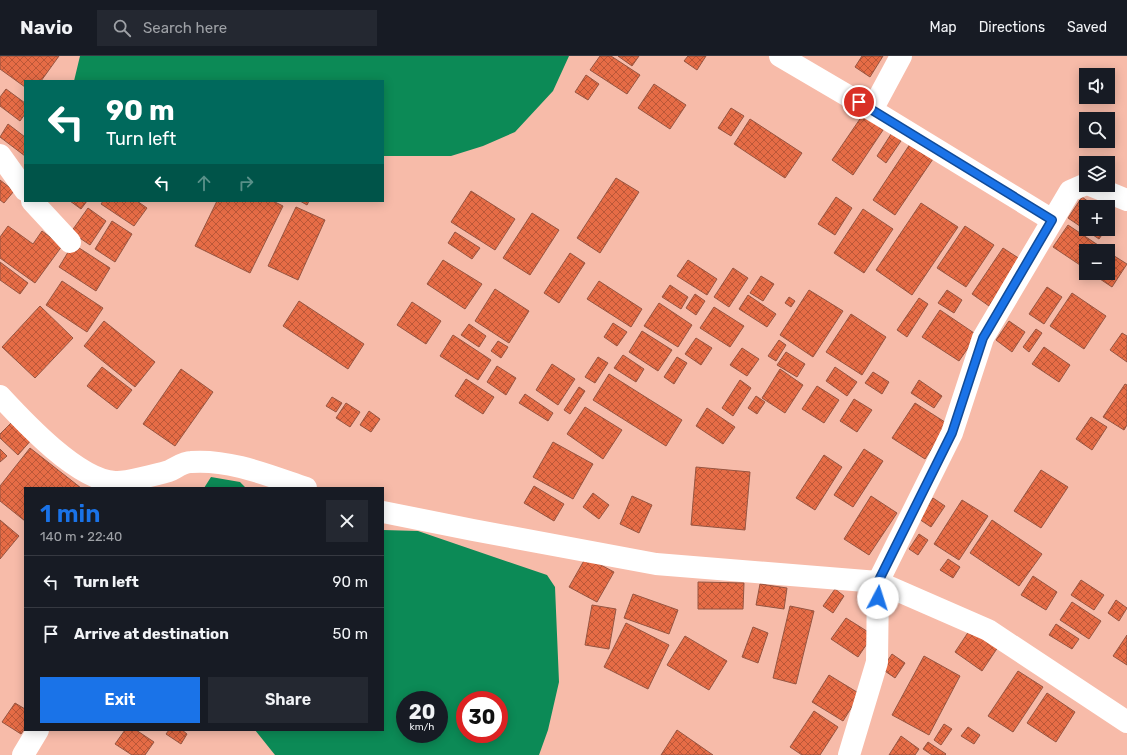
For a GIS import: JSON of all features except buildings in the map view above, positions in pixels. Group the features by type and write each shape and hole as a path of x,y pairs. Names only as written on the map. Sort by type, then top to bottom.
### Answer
{"street":[{"path":"780,56 872,110 1052,220"},
{"path":"872,110 901,56"},
{"path":"0,155 24,189"},
{"path":"849,755 877,662 878,582 952,433 983,338 1070,191 1079,187"},
{"path":"1107,192 1127,200"},
{"path":"33,202 70,242"},
{"path":"0,396 53,448 89,475 115,482 164,480 189,462 212,462 256,471 303,487"},
{"path":"384,512 656,564 878,582 988,630 1127,722"},
{"path":"23,755 37,731"}],"shaded area":[{"path":"80,56 569,56 553,91 515,132 483,146 451,156 384,156 384,80 74,80"},
{"path":"211,477 240,482 245,487 205,487"},
{"path":"384,530 418,531 547,575 555,587 559,682 548,730 539,755 275,755 256,731 384,731"}],"route":[{"path":"859,102 1052,220 983,338 952,433 878,582 878,598"}]}
